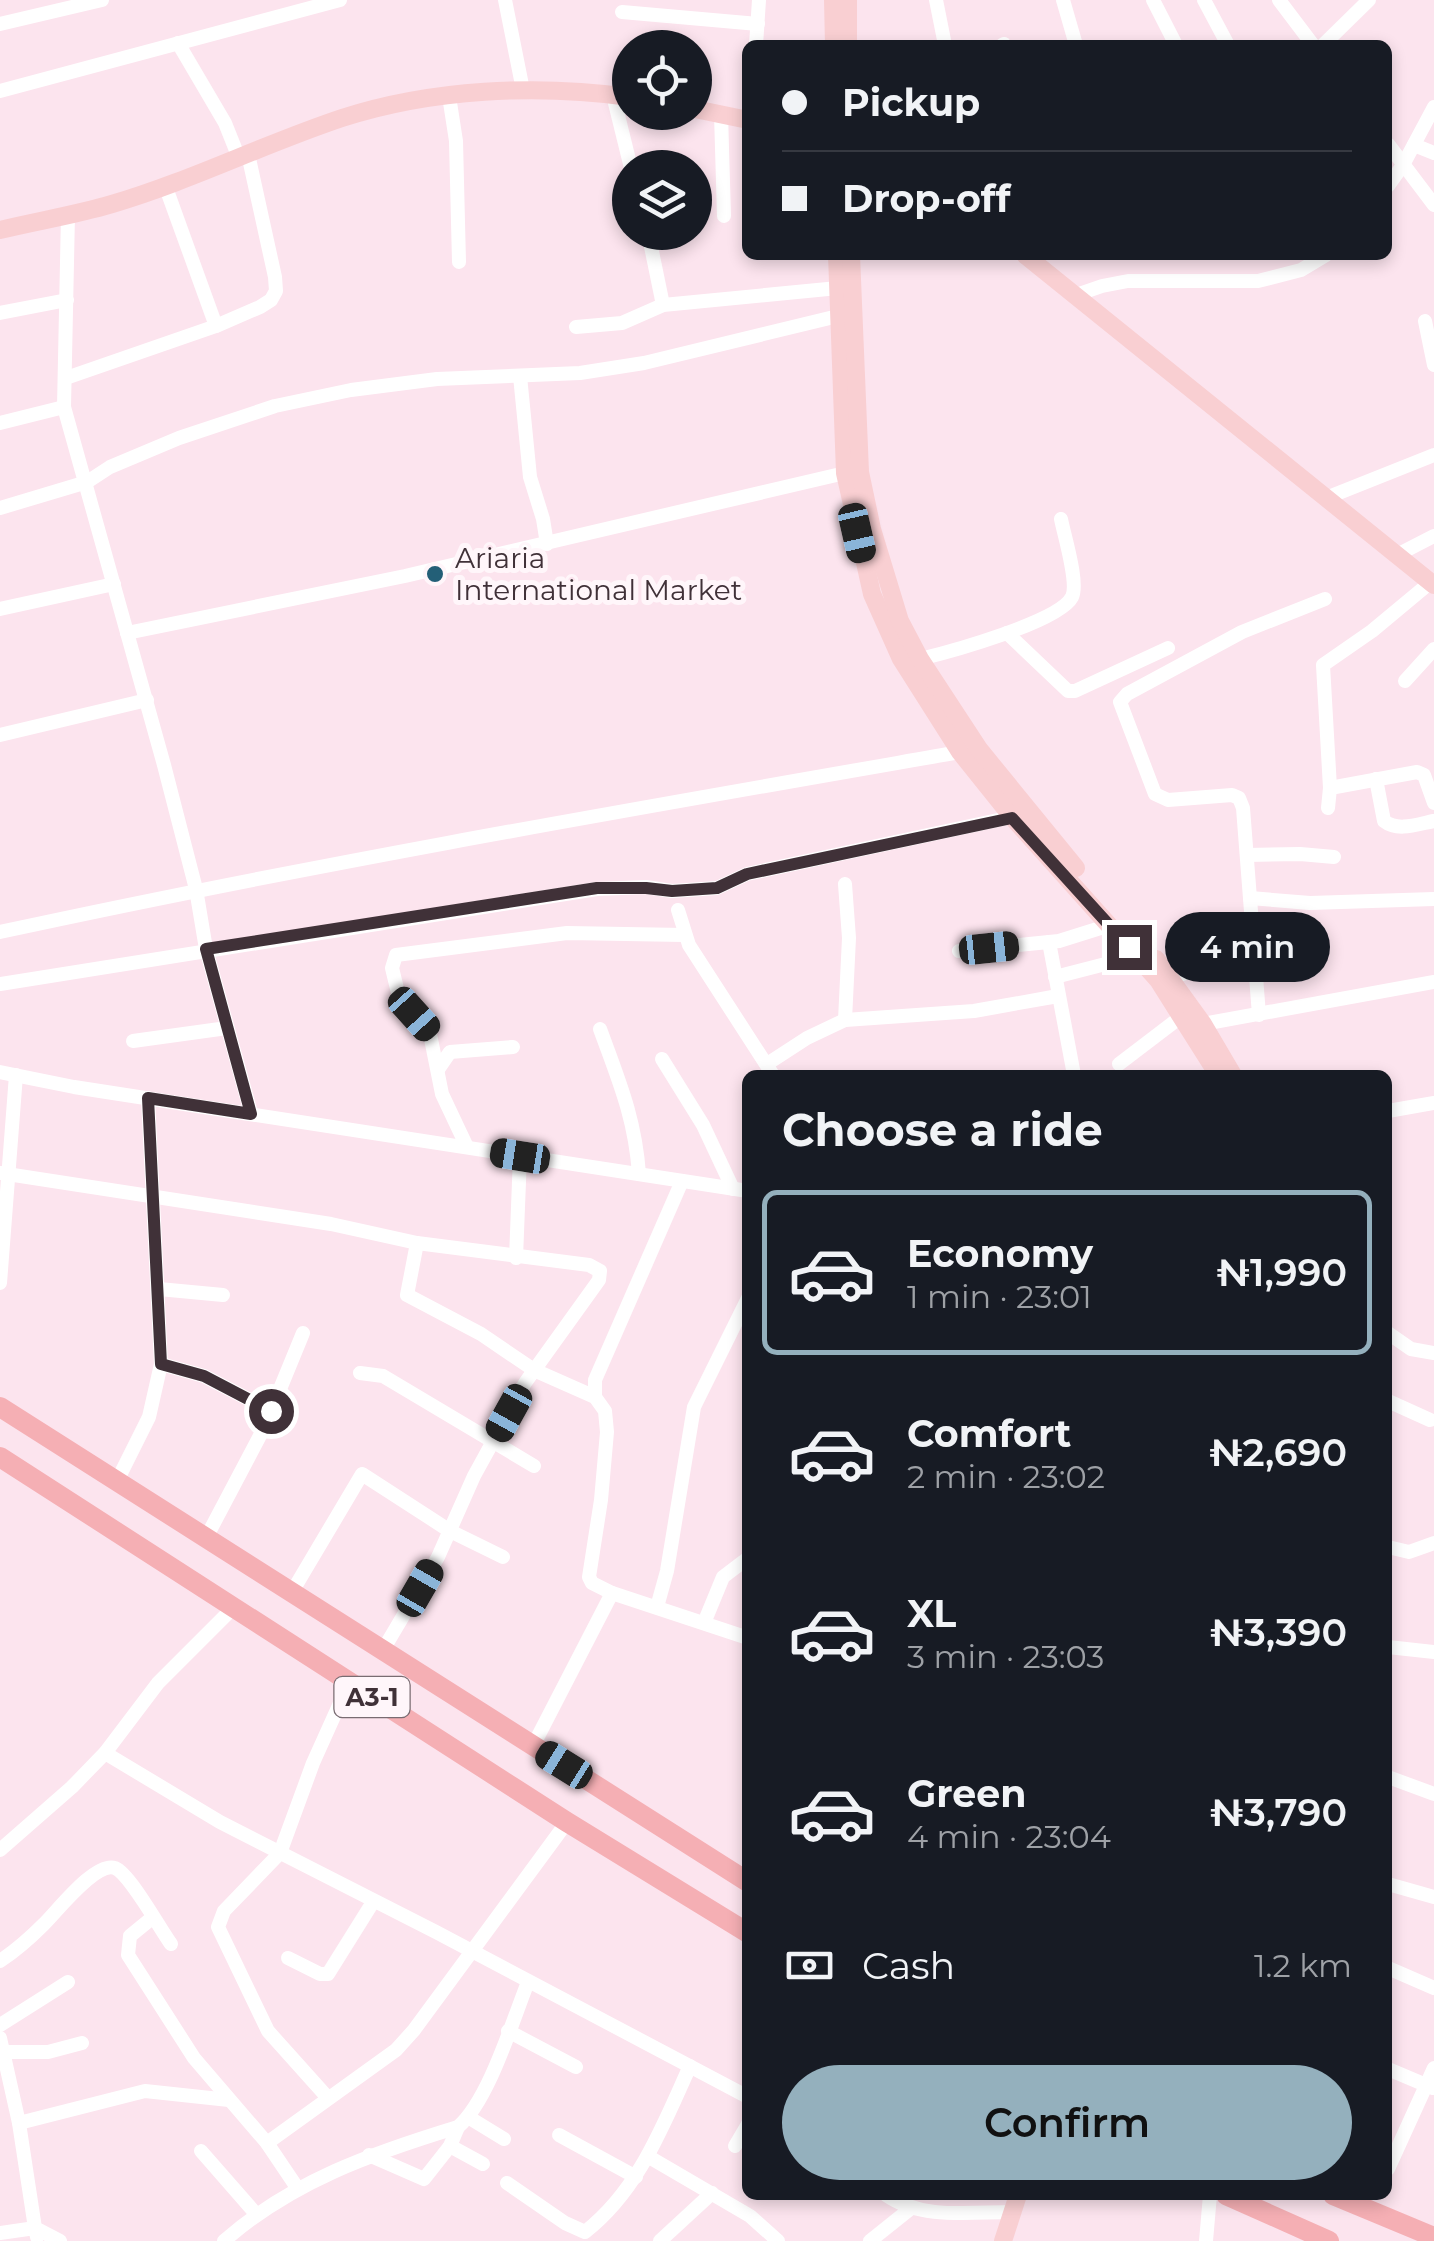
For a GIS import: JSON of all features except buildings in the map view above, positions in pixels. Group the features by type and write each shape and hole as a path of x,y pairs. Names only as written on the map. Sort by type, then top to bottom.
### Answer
{"highway":[{"name":"A3-1","path":"0,1407 742,1878"},
{"name":"A3-1","path":"0,1457 742,1930"},
{"path":"1237,2200 1329,2241"},
{"path":"1372,2203 1434,2237"}],"main road":[{"path":"833,0 834,40"},
{"path":"848,0 848,40"},
{"path":"0,230 113,204 343,118 450,96 523,90 612,95"},
{"path":"712,112 742,117"},
{"path":"837,260 845,472 872,594 901,658 960,752 1012,818 1158,980 1215,1070"},
{"path":"852,260 860,472 900,621 979,750 1171,977 1230,1070"},
{"path":"1032,260 1432,584"},
{"path":"1003,2241 1015,2203"}],"street":[{"path":"0,24 102,0"},
{"path":"0,91 340,0"},
{"path":"505,0 523,90"},
{"path":"756,40 759,0"},
{"path":"936,0 944,40"},
{"path":"1063,0 1075,40"},
{"path":"1153,0 1173,40"},
{"path":"1204,0 1225,40"},
{"path":"1279,0 1310,40"},
{"path":"1328,40 1369,0"},
{"path":"622,12 758,24"},
{"path":"66,378 216,326 260,307 276,291 244,156 178,43"},
{"path":"450,96 456,141 459,262"},
{"path":"1392,180 1434,107"},
{"path":"721,114 724,216"},
{"path":"1414,146 1434,152"},
{"path":"1392,150 1434,205"},
{"path":"165,185 216,326"},
{"path":"68,214 64,406 147,700 196,890 206,949 251,1114"},
{"path":"652,250 663,305"},
{"path":"1076,296 1128,282 1258,281 1300,270 1317,260"},
{"path":"576,327 622,323 663,305 838,288"},
{"path":"0,313 66,300"},
{"path":"0,508 88,482 110,467 179,438 275,406 350,390 437,379 580,374 644,363 838,316"},
{"path":"1425,322 1434,365"},
{"path":"520,376 530,477 547,544"},
{"path":"0,423 64,406"},
{"path":"1326,498 1434,455"},
{"path":"126,632 238,612 547,544 845,472"},
{"path":"920,659 1008,633 1072,598 1074,586 1061,519"},
{"path":"1397,555 1434,536"},
{"path":"0,609 114,584"},
{"path":"1328,808 1323,665 1432,584"},
{"path":"1259,1016 1243,808 1239,798 1168,800 1155,794 1120,702 1127,694 1242,632 1326,599"},
{"path":"1008,633 1068,690 1075,691 1168,648"},
{"path":"1405,680 1434,648"},
{"path":"0,735 147,700"},
{"path":"0,932 196,890 960,752"},
{"path":"1330,788 1418,772 1431,784 1434,803"},
{"path":"1376,779 1384,821 1397,827 1434,821"},
{"path":"0,984 597,888 717,888 747,874 1012,818"},
{"path":"1247,855 1334,858"},
{"path":"845,884 849,938 845,1020"},
{"path":"1250,898 1310,903 1434,900"},
{"path":"678,910 684,935 770,1070 817,1032 845,1020 974,1011 1058,996"},
{"path":"960,951 1049,942 1110,924"},
{"path":"467,1148 442,1094 428,1030 399,998 392,968 396,955 567,933 684,935"},
{"path":"1171,977 1202,969 1253,940"},
{"path":"1049,942 1073,1070"},
{"path":"1055,977 1121,960 1130,956 1129,947"},
{"path":"1202,1024 1434,982"},
{"path":"1119,1064 1182,1016"},
{"path":"132,1041 226,1028"},
{"path":"600,1029 629,1107 639,1174"},
{"path":"439,1068 450,1052 513,1046"},
{"path":"662,1059 740,1190"},
{"path":"0,1283 8,1074 740,1190"},
{"path":"117,1481 149,1416 161,1364 148,1098"},
{"path":"1392,1110 1434,1103"},
{"path":"516,1258 520,1156"},
{"path":"3,1174 331,1224 417,1243 588,1265 600,1271 598,1280 534,1370 492,1443 450,1531 383,1650"},
{"path":"682,1181 595,1380 607,1432 602,1500 589,1577 592,1583 612,1593 742,1636"},
{"path":"417,1243 408,1295 481,1334 534,1370 596,1397"},
{"path":"159,1289 224,1295"},
{"path":"658,1606 694,1407 742,1310"},
{"path":"206,1538 271,1411 303,1333"},
{"path":"1392,1336 1411,1349 1434,1353"},
{"path":"161,1364 204,1376 271,1411"},
{"path":"360,1372 382,1376 534,1466"},
{"path":"1392,1403 1430,1420"},
{"path":"292,1592 362,1474 450,1531 503,1557"},
{"path":"1392,1548 1409,1552 1434,1543"},
{"path":"704,1623 723,1576 742,1562"},
{"path":"533,1746 612,1593"},
{"path":"0,1850 105,1753 158,1683 234,1606"},
{"path":"1392,1647 1434,1652"},
{"path":"328,2098 268,2031 218,1927 224,1911 280,1853 349,1682"},
{"path":"105,1753 220,1822 742,2094"},
{"path":"1392,1778 1434,1794"},
{"path":"266,2144 396,2050 474,1952 568,1822"},
{"path":"0,1961 42,1927 98,1870 109,1867 118,1869 171,1944"},
{"path":"1392,1885 1434,1897"},
{"path":"288,1958 328,1974 373,1902"},
{"path":"152,1918 130,1936 128,1955 194,2058 298,2189"},
{"path":"1392,1970 1434,1988"},
{"path":"0,2025 68,1982"},
{"path":"369,2154 424,2179 463,2122 528,1982"},
{"path":"508,2031 576,2067"},
{"path":"36,2234 2,2045 48,2052 82,2044"},
{"path":"507,2183 565,2223 585,2232 636,2177 649,2157 690,2066"},
{"path":"1392,2161 1430,2086 1434,2068"},
{"path":"1392,2071 1430,2086"},
{"path":"19,2124 145,2091 228,2100"},
{"path":"224,2241 256,2214 369,2154 463,2122 504,2139"},
{"path":"734,2146 742,2133"},
{"path":"559,2135 636,2177"},
{"path":"450,2146 483,2164"},
{"path":"201,2150 256,2214"},
{"path":"649,2157 750,2216 778,2241"},
{"path":"660,2241 712,2193"},
{"path":"895,2200 910,2209 928,2212 1015,2203"},
{"path":"1206,2241 1210,2200"},
{"path":"870,2241 910,2209"},
{"path":"0,2234 36,2234 60,2241"}],"place":[{"name":"Ariaria International Market","path":"435,574"}],"route":[{"path":"271,1411 204,1376 161,1364 148,1098 251,1114 206,949 597,888 717,888 747,874 1012,818 1058,864 1129,947"}]}
